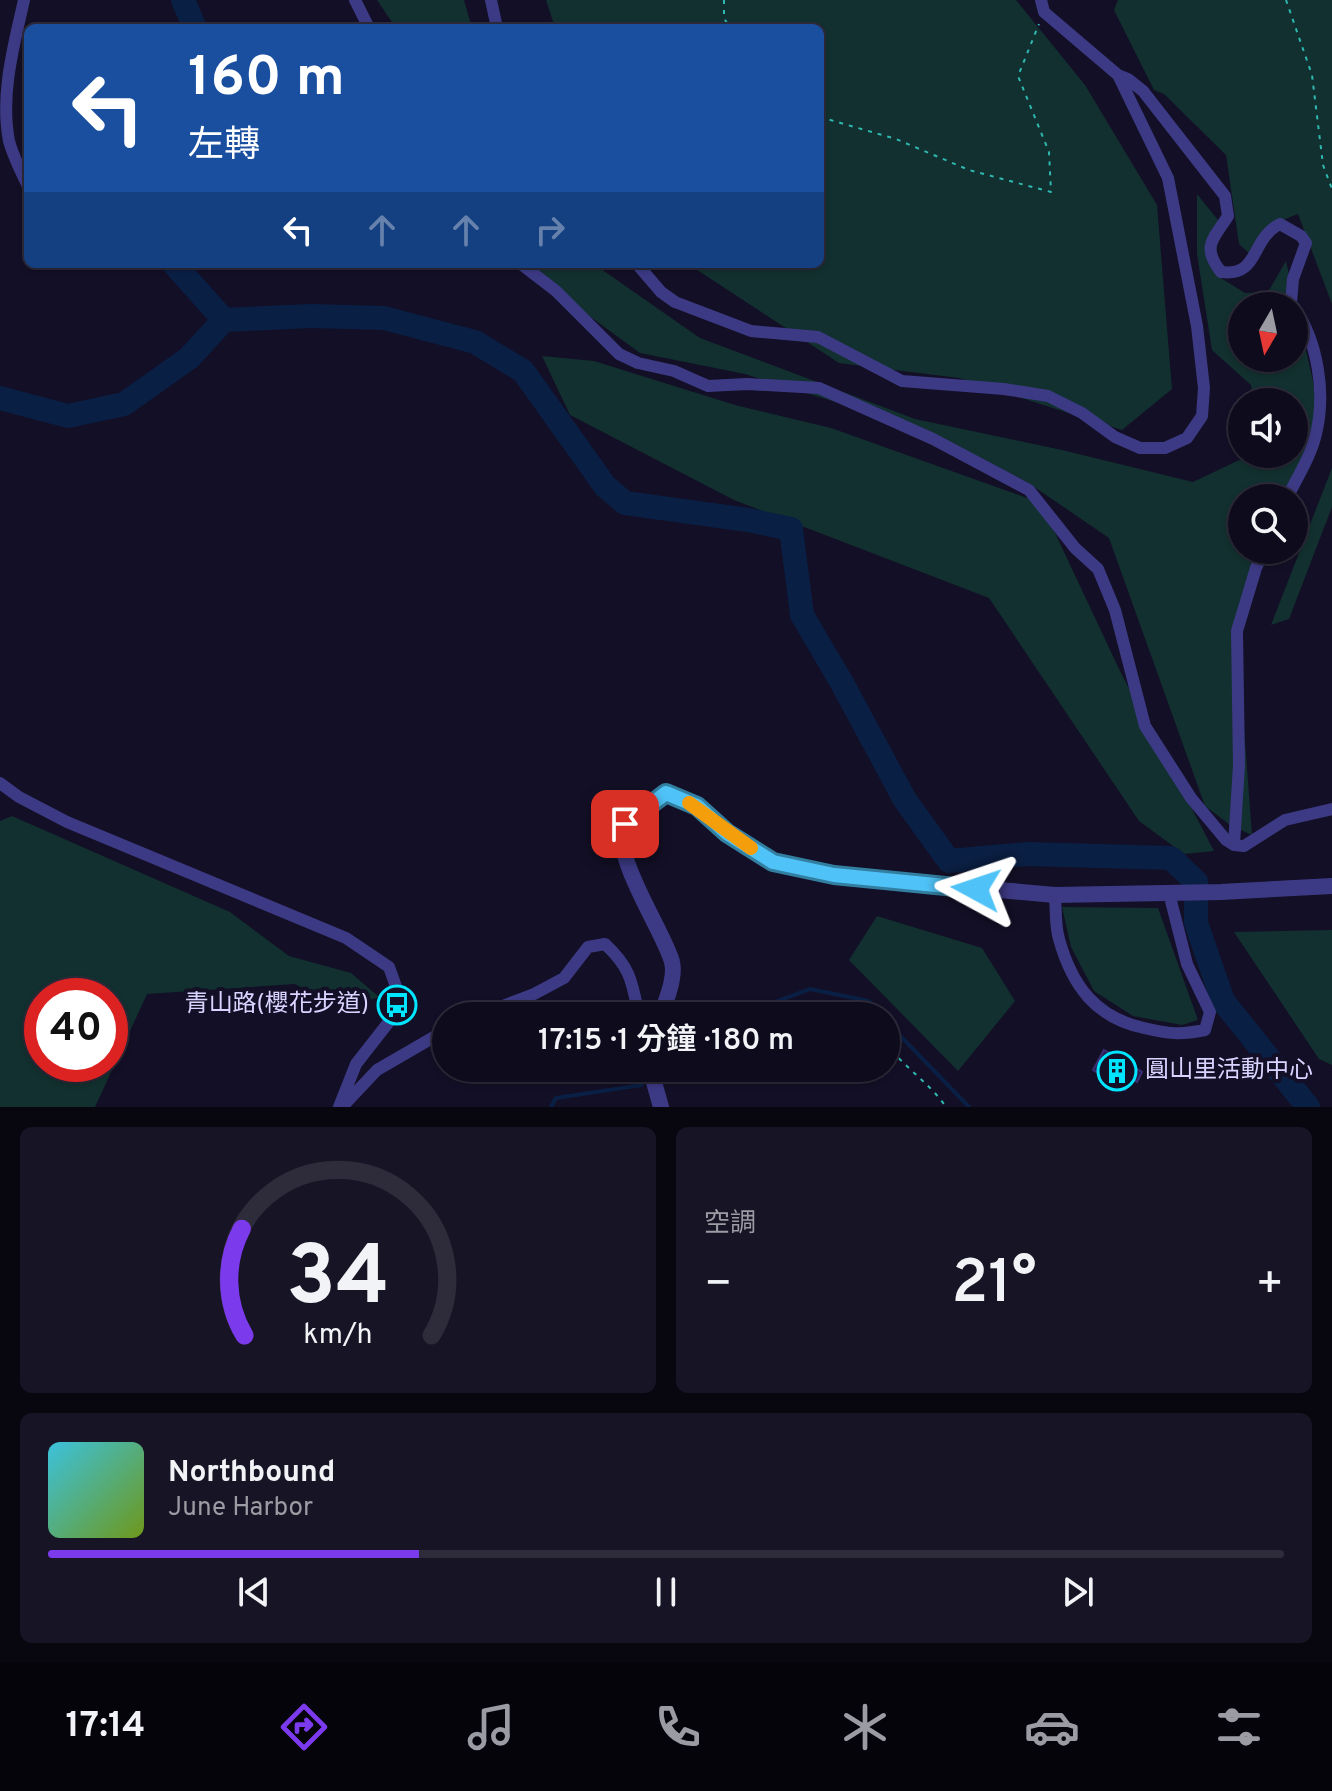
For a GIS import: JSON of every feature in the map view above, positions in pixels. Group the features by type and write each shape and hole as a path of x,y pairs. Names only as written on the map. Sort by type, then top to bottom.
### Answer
{"street":[{"path":"24,0 5,79 4,114 8,140 24,177"},
{"path":"355,0 367,24"},
{"path":"491,0 496,24"},
{"path":"1043,6 1118,75 1143,91 1225,196 1228,216 1209,247 1210,258 1221,272 1234,274 1245,269 1268,230 1280,224 1301,236 1306,243 1293,279 1293,292"},
{"path":"640,268 661,292 675,302 751,331 818,337 902,381 1004,389 1048,396 1082,413 1115,437 1140,448 1165,448 1187,438 1202,416 1204,388 1197,326 1168,178 1118,75"},
{"path":"526,268 556,291 619,354 638,363 674,371 708,386 747,384 819,388 933,439 1029,490 1075,548 1098,569 1115,610 1145,726 1191,798 1226,840 1244,846 1285,820 1332,809"},
{"path":"1294,484 1316,436 1322,389 1308,332"},
{"path":"1234,845 1239,765 1237,631 1258,564"},
{"path":"0,783 19,797 67,822 346,938 389,967 398,992 388,1023 356,1064 340,1107"},
{"path":"666,1002 673,965 642,901 621,840 625,824 666,793 697,806 727,833 773,862 834,875 1055,895 1332,886"},
{"path":"1055,895 1058,937 1075,981 1095,1007 1123,1024 1178,1036 1205,1030 1210,1012 1187,964 1173,893"},
{"path":"513,1002 564,978 588,947 605,944 631,974 636,1002"},
{"path":"340,1107 377,1070 432,1038"},
{"path":"654,1082 661,1107"}],"path":[{"path":"724,0 724,18 728,24"},
{"path":"1286,0 1312,75 1323,165 1332,189"},
{"path":"824,118 896,139 969,170 1051,192 1049,152 1018,76 1043,6"},
{"path":"900,1061 935,1092 946,1107"}],"green space":[{"path":"377,0 464,0 471,24 393,24"},
{"path":"546,0 1016,0 1085,85 1157,205 1172,389 1122,430 959,378 839,363 694,268 824,268 824,24 554,24"},
{"path":"1118,0 1332,0 1332,304 1298,214 1273,224 1253,257 1239,244 1226,155 1164,94 1154,90 1114,10"},
{"path":"1197,194 1218,220 1216,275 1243,292 1228,292 1228,364 1212,350 1197,254"},
{"path":"1286,261 1293,292 1268,292"},
{"path":"523,268 600,268 700,338 915,419 1193,482 1228,465 1228,468 1298,468 1290,484 1228,484 1228,564 1258,564 1236,651 1252,835 1230,825 1205,806 1109,538 1027,482 929,431 745,374 640,353"},
{"path":"542,356 594,361 735,405 831,428 1041,503 1120,671 1214,851 1184,854 1139,821 989,598 734,500 570,415"},
{"path":"1308,359 1321,417 1308,445 1308,388 1251,388 1237,372 1308,372"},
{"path":"1332,468 1332,507 1289,619 1271,625 1295,564 1308,564 1308,530"},
{"path":"12,816 230,912 289,956 351,973 379,997 340,1009 295,984 147,994 128,1035 128,978 24,978 24,1082 107,1082 95,1107 0,1107 0,821"},
{"path":"1062,907 1158,908 1198,1020 1182,1025 1133,1016 1094,991 1071,947"},
{"path":"877,916 982,948 1015,1001 958,1071 900,1012 900,1002 890,1002 849,960"},
{"path":"1332,930 1332,1065 1319,1059 1234,932"}],"building":[{"name":"圓山里活動中心","path":"1104,1050 1142,1072 1137,1082 1133,1079 1125,1090 1093,1070"}],"waterway":[{"path":"183,0 193,24"},
{"path":"178,268 224,320"},
{"path":"0,398 68,416 124,404 189,358 224,320 311,316 384,318 475,342 523,371 605,486 625,503 791,529 802,615 905,800 949,861 1027,854 1171,858 1196,882 1196,923 1223,1001 1308,1107"},
{"path":"775,1002 810,989 870,1002"},
{"path":"900,1036 969,1107"},
{"path":"551,1107 556,1098 642,1085"}],"slow traffic":[{"path":"689,803 751,848"}],"place":[{"name":"青山路(櫻花步道)","path":"397,1005"},
{"name":"圓山里活動中心","path":"1117,1071"}],"route":[{"path":"625,824 666,793 697,806 727,833 773,862 834,875 976,889"}]}
